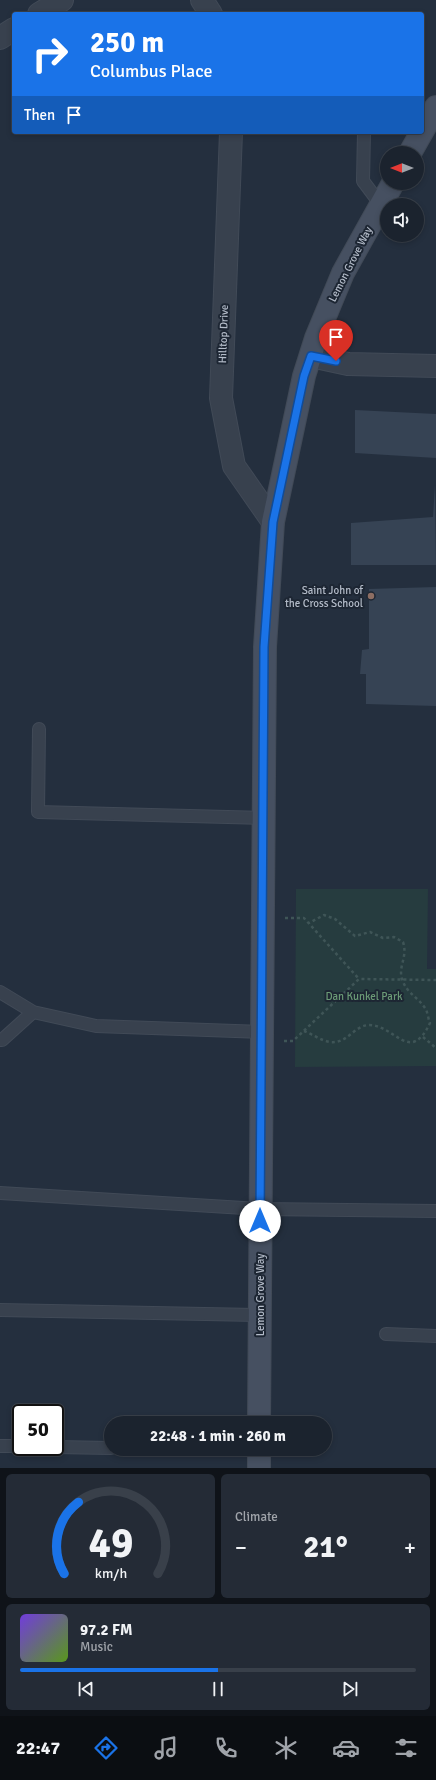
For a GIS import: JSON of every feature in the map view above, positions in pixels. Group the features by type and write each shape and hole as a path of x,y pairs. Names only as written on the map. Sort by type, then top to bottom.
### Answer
{"main road":[{"path":"424,128 436,107"},
{"path":"414,146 421,134"},
{"name":"Lemon Grove Way","path":"259,1416 264,647 273,522 304,376 316,338 343,273 380,207"}],"street":[{"path":"42,12 62,0"},
{"path":"202,0 210,12"},
{"path":"0,38 12,30"},
{"name":"Hilltop Drive","path":"231,134 221,398 234,466 273,522"},
{"path":"311,356 348,364 436,366"}],"lane":[{"path":"364,134 363,182 380,204"},
{"path":"39,729 38,812 263,818"},
{"path":"0,992 33,1012 96,1026 262,1037"},
{"path":"0,1040 2,1040 33,1012"},
{"path":"0,1193 260,1209 436,1211"},
{"path":"0,1310 260,1315"},
{"path":"386,1334 436,1336"},
{"path":"0,1446 12,1446"},
{"path":"64,1447 104,1448"}],"path":[{"path":"304,1031 330,1042 345,1040 355,1030 369,1025 386,1030 403,1041 415,1042 423,1037 430,1023 425,1008 408,993 402,980 400,971 406,951 403,942 394,937 383,938 370,932 355,936 335,919 324,915 309,923"},
{"path":"262,917 304,918 359,979"},
{"path":"262,1037 293,1041 359,979 436,980"},
{"path":"423,1037 436,1048"}],"green space":[{"name":"Dan Kunkel Park","path":"296,889 428,889 427,969 436,969 436,1066 295,1067"}],"building":[{"path":"355,410 436,414 436,458 355,453"},
{"path":"435,485 436,565 351,565 351,523 433,517"},
{"path":"436,587 436,706 366,704 366,674 360,674 362,650 369,649 369,589"}],"place":[{"name":"Saint John of the Cross School","path":"371,596"}],"route":[{"path":"260,1221 264,647 273,522 304,376 311,356 336,361"}]}
